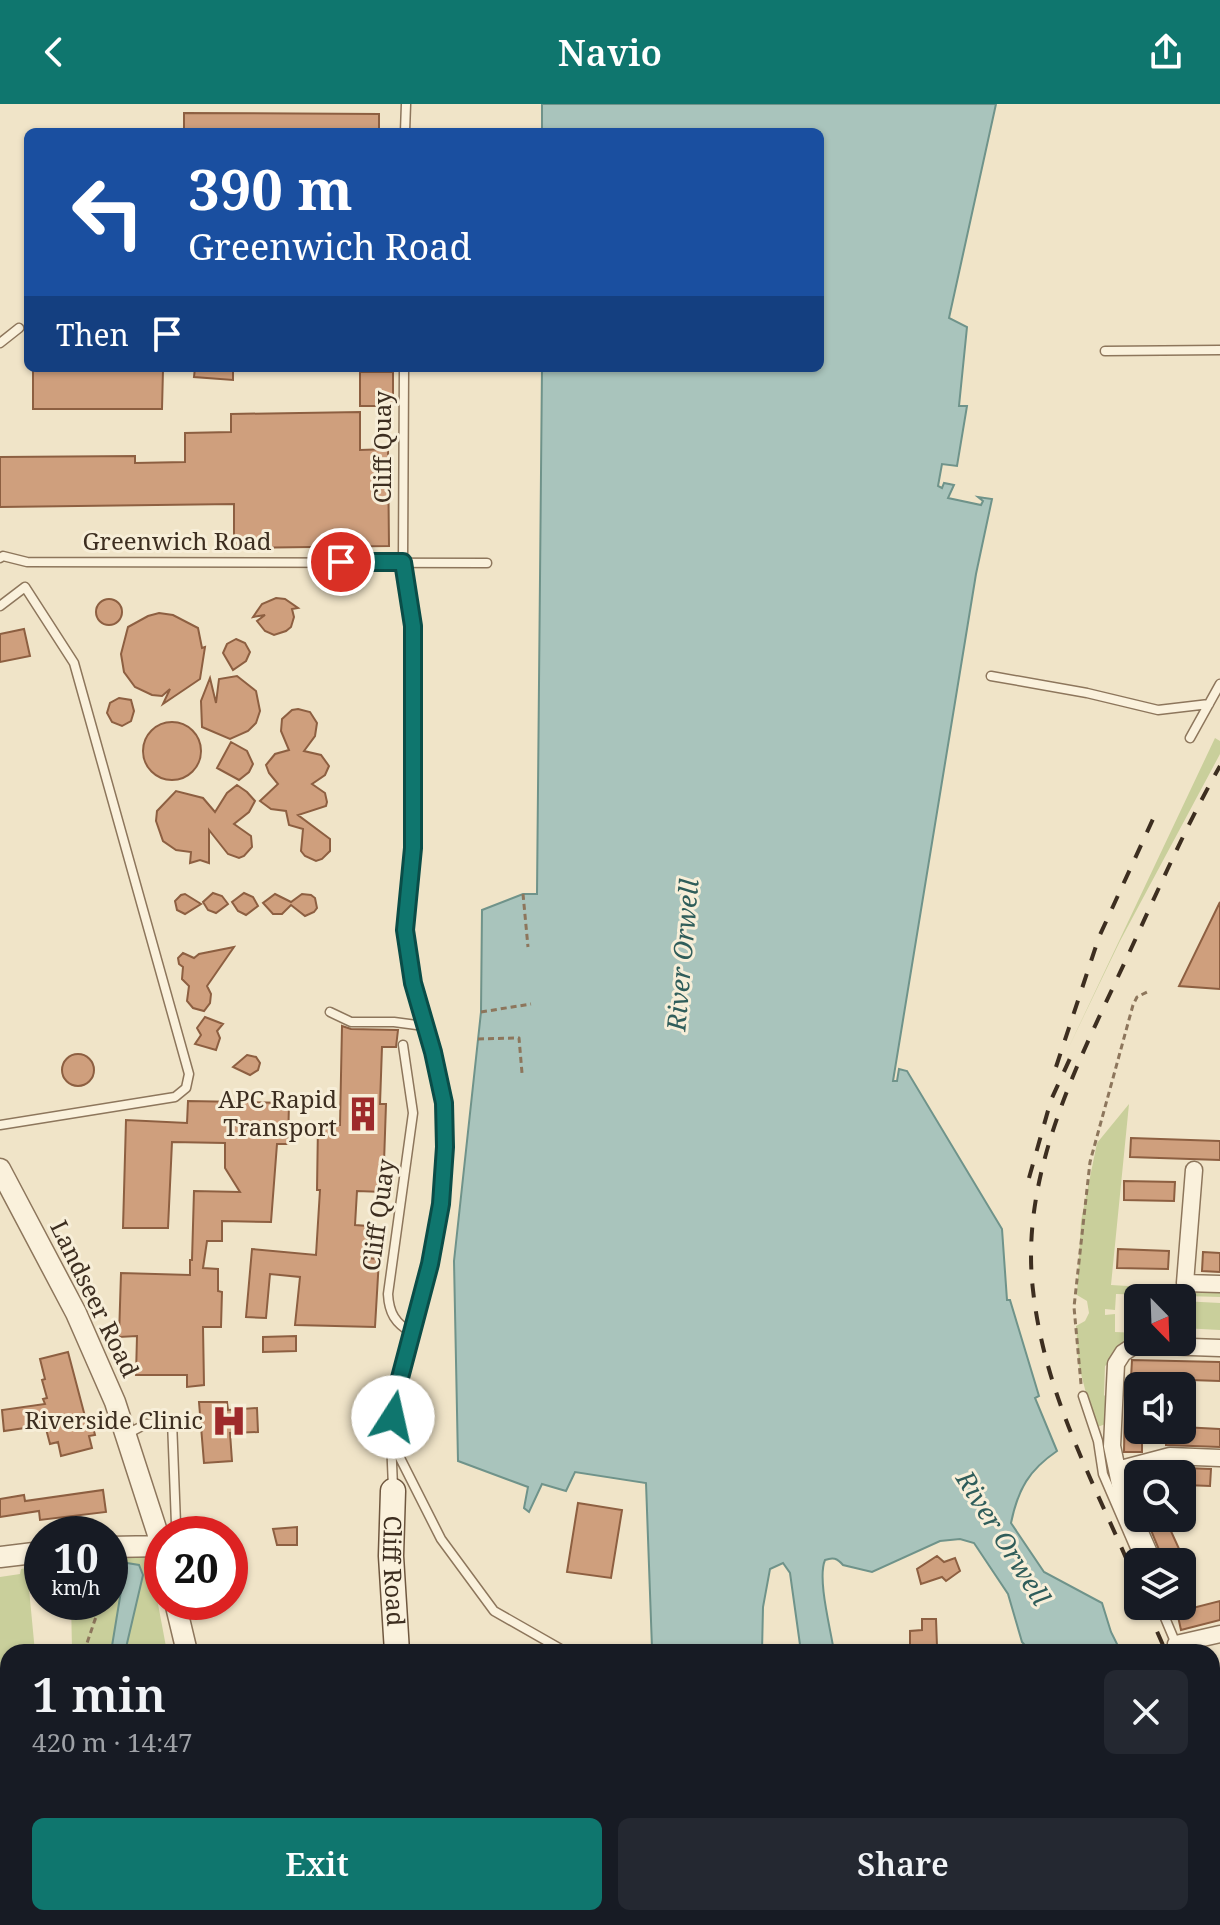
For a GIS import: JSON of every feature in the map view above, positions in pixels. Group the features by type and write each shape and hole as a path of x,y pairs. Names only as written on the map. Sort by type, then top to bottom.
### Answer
{"main road":[{"name":"Cliff Road","path":"393,1491 391,1556 396,1644"}],"street":[{"name":"Landseer Road","path":"0,1169 76,1313 126,1434 152,1516"},
{"path":"1194,1170 1185,1283 1220,1284"},
{"path":"1147,1548 1121,1489 1112,1446 1116,1364 1123,1353 1135,1345 1220,1348"},
{"path":"1117,1470 1170,1456 1220,1458"},
{"path":"0,1557 24,1554"},
{"path":"179,1620 185,1644"},
{"path":"1190,1644 1220,1634"}],"lane":[{"path":"405,128 406,104"},
{"path":"0,343 19,328"},
{"path":"1105,351 1220,350"},
{"name":"Cliff Quay","path":"393,1491 391,1440 396,1393 430,1264 441,1204 445,1147 444,1103 413,983 405,930 413,848 413,626 403,562 404,372"},
{"name":"Greenwich Road","path":"1,555 27,562 487,563"},
{"path":"0,606 25,587 74,663 189,1074 186,1088 175,1097 0,1125"},
{"path":"991,676 1087,693 1158,710 1209,704"},
{"path":"1190,738 1220,684"},
{"path":"330,1012 351,1022 424,1026"},
{"name":"Cliff Quay","path":"403,1045 413,1113 388,1294 389,1309 399,1325 412,1333"},
{"path":"1083,1396 1098,1441 1103,1474 1135,1548"},
{"path":"126,1434 146,1424 172,1421 176,1516"},
{"path":"391,1440 441,1539 494,1611 552,1644"},
{"path":"1166,1620 1176,1644"}],"path":[{"path":"523,894 528,947"},
{"path":"1083,1396 1077,1363 1074,1307 1090,1162 1133,1005 1137,997 1147,992"},
{"path":"481,1012 531,1004"},
{"path":"478,1039 519,1038 522,1073"},
{"path":"87,1644 95,1620"}],"green space":[{"path":"1215,738 1220,741 1220,754 1120,941 1067,1051"},
{"path":"1129,1104 1111,1285 1124,1286 1124,1294 1116,1294 1115,1310 1105,1309 1105,1315 1115,1314 1115,1332 1124,1332 1124,1351 1105,1366 1104,1395 1109,1400 1108,1423 1095,1428 1079,1366 1076,1326 1085,1321 1089,1313 1087,1301 1077,1295 1081,1221 1097,1143"},
{"path":"1196,1293 1220,1293 1220,1297 1196,1296"},
{"path":"1196,1302 1220,1303 1220,1330 1196,1329"},
{"path":"144,1556 144,1620 161,1620 166,1644 72,1644 71,1620 128,1620 128,1557"},
{"path":"24,1568 24,1620 32,1620 34,1644 0,1644 0,1577 20,1574"}],"water":[{"name":"River Orwell","path":"542,104 996,104 949,318 967,327 959,406 967,406 957,466 942,464 938,486 942,488 944,483 954,485 948,498 981,505 983,501 978,497 992,499 976,574 893,1081 897,1081 899,1069 907,1071 1002,1229 1007,1300 1010,1300 1039,1396 1035,1398 1057,1451 1039,1465 1026,1481 1011,1523 1044,1572 1102,1603 1117,1644 1024,1644 1008,1594 974,1543 960,1539 940,1541 872,1572 843,1565 835,1559 825,1560 824,1592 833,1644 800,1644 790,1573 783,1563 770,1569 763,1607 762,1644 652,1644 646,1483 575,1472 566,1491 542,1484 529,1512 524,1508 528,1487 458,1461 454,1261 481,1012 482,910 523,894 537,894 542,372 824,372 824,128 542,128"},
{"path":"128,1563 139,1565 143,1575 127,1644 112,1644 116,1620 128,1620"}],"building":[{"path":"184,113 379,114 379,128 184,128"},
{"path":"33,372 163,372 162,409 33,409"},
{"path":"195,372 233,372 233,380 194,377"},
{"path":"360,372 393,372 393,406 360,406"},
{"path":"360,412 360,450 388,449 389,546 234,548 234,504 0,507 0,457 135,456 135,463 185,462 185,433 231,432 231,414"},
{"path":"276,598 285,599 298,608 292,609 294,617 291,627 274,635 265,631 257,621 265,615 253,617 262,604"},
{"path":"109,599 118,603 122,612 118,621 109,625 100,621 96,612 100,603"},
{"path":"159,613 173,615 198,628 202,648 205,647 200,679 163,704 170,689 162,696 135,687 124,672 121,654 128,627"},
{"path":"24,629 30,656 0,662 0,634"},
{"path":"236,639 245,643 250,652 246,661 233,670 223,653 227,644"},
{"path":"237,676 256,691 260,711 256,723 248,731 230,739 202,727 201,701 210,678 216,703 219,679"},
{"path":"119,698 131,700 134,711 131,721 122,726 112,722 107,713 110,703"},
{"path":"298,709 310,712 317,723 315,736 304,751 321,755 329,766 325,775 312,784 325,793 326,806 298,815 330,839 330,851 316,861 301,851 303,829 289,825 286,811 271,809 260,801 278,784 266,765 275,754 289,750 281,731 282,719"},
{"path":"172,722 193,730 201,751 193,772 172,780 151,772 143,751 151,730"},
{"path":"231,742 247,751 253,764 239,780 217,768"},
{"path":"237,785 255,801 249,812 234,824 251,836 252,847 244,856 239,858 228,854 209,830 209,863 200,860 190,863 191,852 176,850 163,841 156,821 157,811 176,791 203,798 215,812 227,793"},
{"path":"213,893 222,896 228,904 216,913 208,910 203,902"},
{"path":"244,893 253,897 258,906 246,915 238,911 232,902"},
{"path":"185,894 201,904 185,914 177,910 175,901"},
{"path":"275,894 291,902 302,894 311,895 317,908 305,916 291,905 282,914 273,914 263,903"},
{"path":"1220,902 1220,989 1179,986"},
{"path":"234,947 207,986 211,994 210,1003 204,1011 193,1008 187,1001 189,986 182,979 183,967 178,958 183,953 194,958 199,954"},
{"path":"205,1017 223,1024 217,1031 220,1038 216,1050 195,1044 201,1035 197,1028"},
{"path":"342,1026 398,1030 396,1047 382,1047 380,1104 386,1104 383,1192 357,1191 355,1225 368,1226 366,1258 379,1259 375,1327 295,1325 300,1277 270,1274 266,1318 246,1317 252,1249 316,1255 320,1190 317,1190 318,1124 340,1125"},
{"path":"78,1054 89,1059 94,1070 89,1081 78,1086 67,1081 62,1070 67,1059"},
{"path":"247,1055 256,1057 260,1063 258,1070 250,1075 233,1067"},
{"path":"188,1101 289,1103 288,1144 277,1144 271,1222 222,1221 222,1241 207,1241 203,1268 218,1269 218,1291 222,1292 221,1327 203,1327 204,1385 187,1387 187,1375 136,1375 137,1336 119,1337 121,1273 190,1275 194,1191 240,1192 225,1168 225,1143 172,1142 168,1228 123,1228 126,1120 187,1123"},
{"path":"1131,1138 1220,1141 1220,1160 1130,1157"},
{"path":"1124,1181 1175,1182 1174,1201 1124,1200"},
{"path":"1118,1249 1169,1251 1168,1269 1117,1268"},
{"path":"1203,1252 1220,1253 1220,1272 1202,1271"},
{"path":"296,1336 296,1351 263,1352 263,1337"},
{"path":"68,1352 87,1424 92,1423 95,1435 89,1436 92,1448 61,1456 58,1442 50,1444 45,1425 4,1431 2,1410 45,1404 43,1399 47,1398 42,1380 45,1379 40,1359"},
{"path":"1132,1360 1220,1362 1220,1381 1196,1380 1196,1372 1131,1372"},
{"name":"Riverside Clinic","path":"199,1402 227,1402 228,1410 257,1408 258,1432 230,1433 232,1461 204,1463"},
{"path":"1196,1428 1220,1429 1220,1447 1166,1445 1196,1444"},
{"path":"1124,1444 1142,1444 1142,1452 1124,1452"},
{"path":"1196,1468 1211,1469 1210,1486 1196,1485"},
{"path":"103,1490 106,1512 40,1516 39,1511 0,1517 0,1499 24,1495 25,1501"},
{"path":"578,1503 622,1510 611,1578 567,1572"},
{"path":"297,1527 297,1545 277,1545 273,1529"},
{"path":"1152,1532 1171,1532 1179,1548 1158,1548"},
{"path":"937,1556 944,1562 955,1558 960,1571 946,1581 942,1577 921,1584 917,1569"},
{"path":"1220,1601 1220,1620 1181,1630 1179,1620 1196,1620 1196,1607"},
{"path":"922,1619 936,1619 937,1644 910,1644 910,1631 922,1630"}],"railway":[{"path":"1124,1554 1075,1442 1039,1330 1031,1246 1036,1201 1058,1115 1075,1073 1173,857 1220,766"},
{"path":"1056,1067 1099,937 1153,819"},
{"path":"1029,1178 1051,1100 1072,1054"},
{"path":"1152,1620 1163,1644"}],"place":[{"name":"APC Rapid Transport","path":"363,1114"},
{"name":"Riverside Clinic","path":"229,1421"}],"route":[{"path":"341,562 403,562 413,626 413,848 405,930 413,983 444,1103 441,1204 430,1264 396,1393 393,1417"}]}
